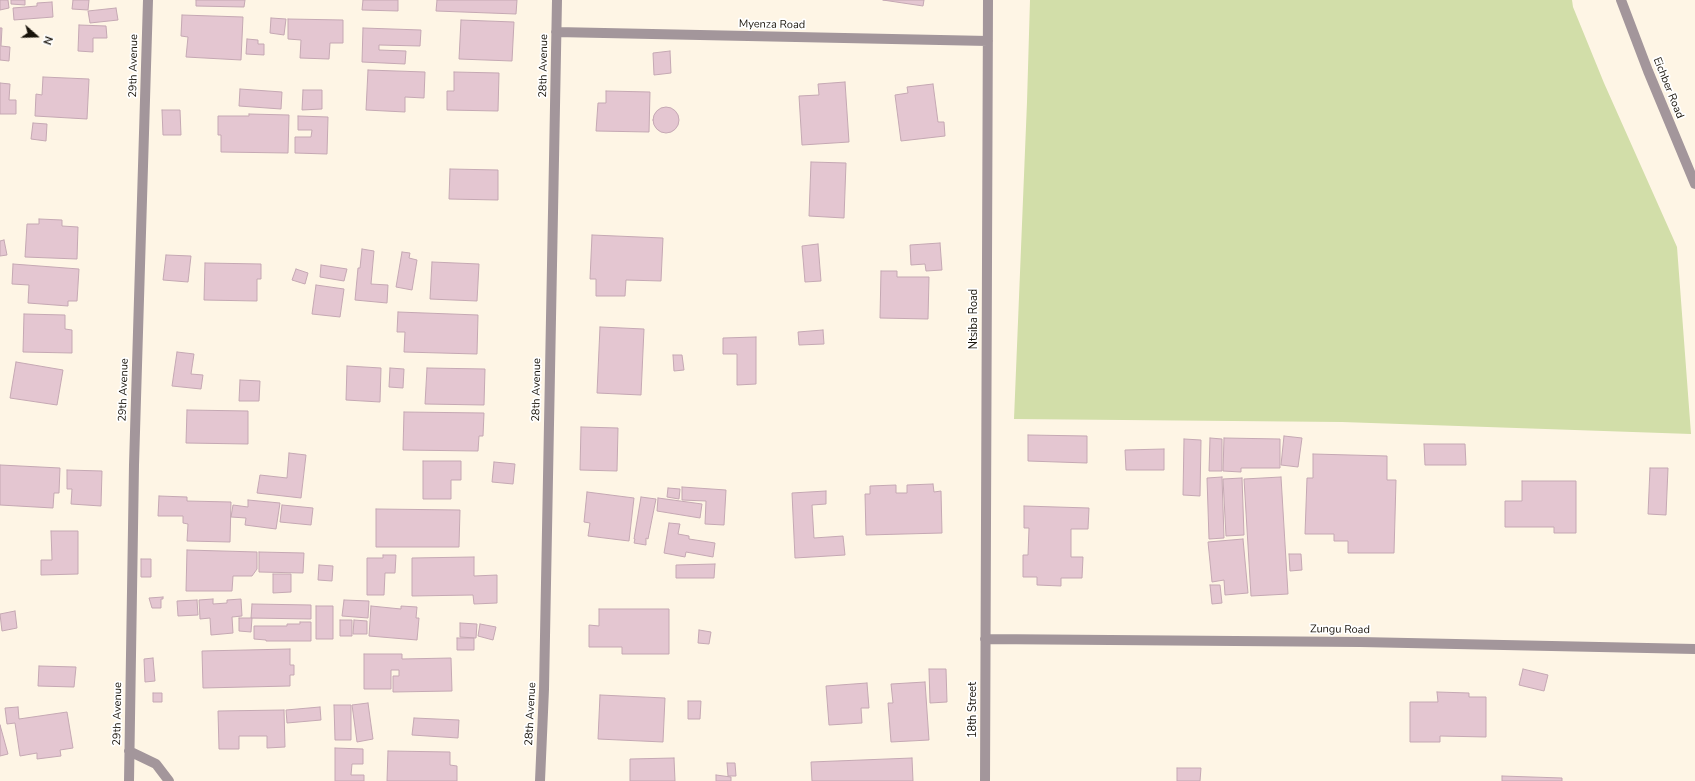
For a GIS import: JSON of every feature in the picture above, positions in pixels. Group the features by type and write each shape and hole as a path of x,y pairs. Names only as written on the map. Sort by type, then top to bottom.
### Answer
{"street":[{"name":"29th Avenue","path":"128,781 130,750 134,465 148,0"},
{"name":"28th Avenue","path":"540,781 544,689 557,0"},
{"name":"Ntsiba Road","path":"985,639 988,0"},
{"name":"Eichber Road","path":"1621,0 1648,72 1695,184"},
{"name":"Myenza Road","path":"556,32 988,41"},
{"name":"Zungu Road","path":"985,639 1360,642 1695,649"},
{"name":"18th Street","path":"985,639 985,781"},
{"path":"130,750 156,764 169,781"}],"green space":[{"path":"1030,0 1572,0 1573,7 1604,83 1677,247 1691,434 1342,422 1014,419"}],"building":[{"path":"0,0 8,0 9,8 0,10"},
{"path":"11,0 25,0 25,5 11,4"},
{"path":"73,0 89,0 88,10 72,9"},
{"path":"196,0 245,0 244,7 196,6"},
{"path":"363,0 398,0 398,11 362,10"},
{"path":"437,0 517,0 516,14 436,11"},
{"path":"883,0 924,0 923,6"},
{"path":"52,2 53,17 14,20 13,8 37,6 37,3"},
{"path":"116,8 118,20 90,23 88,11"},
{"path":"182,15 243,17 241,60 186,57 188,37 181,36"},
{"path":"271,18 286,19 284,35 270,33"},
{"path":"288,19 343,20 343,43 330,43 329,59 300,58 301,40 288,39"},
{"path":"461,20 514,22 512,61 459,59"},
{"path":"79,25 106,26 107,38 93,38 93,52 78,51"},
{"path":"0,28 2,28 1,46 10,47 9,61 0,60"},
{"path":"363,28 421,30 420,46 379,45 379,50 406,51 405,64 362,62"},
{"path":"247,39 258,40 258,44 264,44 264,55 246,54"},
{"path":"670,51 671,73 654,75 653,53"},
{"path":"368,70 425,72 424,98 405,97 405,112 366,110"},
{"path":"454,72 499,73 498,111 447,110 447,91 454,91"},
{"path":"43,77 89,79 87,119 35,116 36,94 42,95"},
{"path":"845,82 849,142 802,145 799,96 819,95 818,84"},
{"path":"0,83 10,84 9,100 16,100 16,114 0,114"},
{"path":"933,84 938,122 944,122 945,136 901,141 895,95 908,93 907,87"},
{"path":"240,89 282,92 281,109 239,106"},
{"path":"303,90 322,90 322,109 302,110"},
{"path":"606,91 650,92 649,132 596,131 598,103 606,103"},
{"path":"666,107 675,111 679,120 675,129 666,133 657,129 653,120 657,111"},
{"path":"162,110 180,110 181,135 163,135"},
{"path":"249,114 289,115 288,153 221,152 221,135 218,135 218,116 249,116"},
{"path":"298,116 328,117 327,154 295,153 295,137 311,137 312,130 298,130"},
{"path":"33,123 47,124 46,141 31,139"},
{"path":"811,162 846,163 844,218 809,216"},
{"path":"450,169 498,170 498,200 449,199"},
{"path":"39,219 62,220 62,226 78,227 77,259 25,257 27,224 39,224"},
{"path":"592,235 663,238 661,281 626,280 625,296 596,296 596,279 590,279"},
{"path":"4,240 7,255 0,256 0,241"},
{"path":"940,243 942,270 926,271 925,264 911,265 910,245"},
{"path":"818,244 821,281 805,282 802,246"},
{"path":"362,249 374,251 371,284 388,285 387,303 355,300 358,268 360,268"},
{"path":"402,252 410,253 409,258 417,260 412,290 396,287"},
{"path":"166,255 191,256 188,282 163,280"},
{"path":"432,262 479,264 477,301 430,299"},
{"path":"205,263 261,264 261,279 257,279 257,301 204,300"},
{"path":"13,264 79,269 77,301 68,301 68,306 28,303 29,285 12,284"},
{"path":"321,265 347,269 344,281 320,277"},
{"path":"296,269 308,273 305,284 292,280"},
{"path":"881,271 897,271 897,277 929,277 928,319 880,318"},
{"path":"316,285 344,289 340,317 312,314"},
{"path":"398,312 478,315 477,354 404,352 405,332 397,332"},
{"path":"24,314 65,315 65,329 72,330 72,353 23,352"},
{"path":"600,327 644,329 641,395 597,393"},
{"path":"823,330 824,344 799,345 798,332"},
{"path":"756,337 756,384 737,385 737,354 723,354 723,338"},
{"path":"177,352 194,354 191,374 203,375 201,389 172,386"},
{"path":"673,355 682,355 684,370 674,371"},
{"path":"16,362 63,370 57,405 10,398"},
{"path":"347,366 381,368 380,402 346,400"},
{"path":"390,368 404,369 403,388 389,387"},
{"path":"427,368 485,369 484,405 425,404"},
{"path":"240,380 260,381 259,401 239,401"},
{"path":"187,410 248,411 248,444 186,443"},
{"path":"404,412 484,413 483,436 479,436 478,451 403,450"},
{"path":"581,427 618,428 617,471 580,470"},
{"path":"1028,435 1087,436 1087,463 1028,461"},
{"path":"1284,436 1302,438 1298,467 1281,465"},
{"path":"1210,438 1222,439 1222,471 1209,471"},
{"path":"1224,438 1280,439 1280,468 1241,468 1241,472 1223,471"},
{"path":"1184,439 1201,440 1200,496 1183,495"},
{"path":"1424,444 1465,444 1466,465 1425,465"},
{"path":"1164,449 1164,470 1126,470 1125,450"},
{"path":"289,453 306,455 301,498 257,493 260,475 287,478"},
{"path":"1313,454 1387,456 1387,480 1396,480 1394,553 1348,553 1348,541 1334,541 1334,534 1305,534 1307,478 1313,478"},
{"path":"423,461 461,461 461,480 451,480 451,499 423,499"},
{"path":"494,462 515,464 513,484 492,482"},
{"path":"0,465 60,468 59,493 54,493 53,508 0,505"},
{"path":"1650,468 1668,468 1666,515 1648,514"},
{"path":"67,470 102,471 101,506 71,504 72,489 67,489"},
{"path":"1222,477 1224,538 1209,539 1207,478"},
{"path":"1281,477 1288,594 1251,596 1244,479"},
{"path":"1242,478 1244,535 1226,536 1223,479"},
{"path":"1522,481 1576,481 1576,533 1554,533 1554,527 1505,527 1505,501 1522,501"},
{"path":"933,484 934,492 941,491 942,533 866,535 865,494 870,494 870,486 896,485 896,493 907,493 907,485"},
{"path":"682,487 726,490 724,525 705,524 706,501 682,500"},
{"path":"668,488 680,489 679,499 667,497"},
{"path":"826,491 826,504 812,505 814,538 843,536 845,555 795,558 792,493"},
{"path":"587,492 634,498 629,541 588,536 590,523 584,522"},
{"path":"159,496 187,497 187,501 231,502 230,542 187,541 188,524 183,523 183,516 158,516"},
{"path":"641,497 656,499 648,539 646,538 646,545 634,543"},
{"path":"658,498 702,504 700,518 657,511"},
{"path":"248,500 280,503 276,529 245,525 246,518 231,517 233,505 248,507"},
{"path":"282,505 313,508 311,525 280,522"},
{"path":"1024,506 1089,508 1088,529 1071,529 1071,557 1083,557 1082,578 1061,578 1061,586 1037,585 1037,577 1023,577 1023,555 1028,555 1029,528 1024,528"},
{"path":"376,509 460,510 459,547 376,547"},
{"path":"669,523 680,524 678,534 689,536 689,539 715,543 713,557 686,552 685,557 664,553"},
{"path":"51,531 78,531 78,574 41,575 41,560 52,560"},
{"path":"1243,539 1248,593 1225,595 1224,580 1212,582 1208,542"},
{"path":"187,550 257,552 257,569 252,576 233,576 232,591 186,591"},
{"path":"259,552 304,553 303,573 259,572"},
{"path":"1289,554 1301,554 1302,570 1290,571"},
{"path":"383,555 396,555 395,573 385,573 384,595 367,595 367,558 383,558"},
{"path":"474,557 474,576 497,575 497,603 474,604 473,595 412,596 412,558"},
{"path":"141,559 151,559 151,577 141,577"},
{"path":"715,564 714,578 676,578 676,565"},
{"path":"319,565 333,566 332,581 318,580"},
{"path":"273,574 291,574 291,592 273,593"},
{"path":"1210,585 1220,585 1222,603 1212,604"},
{"path":"163,597 163,599 161,599 161,608 152,608 149,598"},
{"path":"213,599 213,604 227,603 227,600 241,599 242,616 232,617 233,633 211,635 210,618 200,619 199,600"},
{"path":"197,600 198,615 178,616 177,601"},
{"path":"344,600 369,601 368,618 342,616"},
{"path":"252,604 311,605 311,619 251,618"},
{"path":"316,606 333,606 333,639 316,639"},
{"path":"371,606 401,609 401,606 417,607 416,618 419,618 417,640 369,636"},
{"path":"599,609 669,609 669,654 622,654 622,647 589,647 589,625 599,626"},
{"path":"15,611 17,628 2,631 0,614"},
{"path":"239,618 252,618 251,632 239,631"},
{"path":"340,620 352,620 352,636 340,636"},
{"path":"354,620 367,621 367,634 353,634"},
{"path":"300,622 311,622 311,641 266,641 254,639 254,626 287,626 287,624 300,624"},
{"path":"460,623 477,624 476,638 460,637"},
{"path":"480,624 496,627 493,640 478,636"},
{"path":"699,630 711,632 709,644 698,643"},
{"path":"457,638 474,638 474,650 457,650"},
{"path":"290,649 290,665 294,665 294,675 290,675 290,686 203,688 202,651"},
{"path":"364,654 402,654 402,659 451,658 452,691 393,692 393,676 399,676 399,670 391,670 391,689 364,689"},
{"path":"153,658 155,681 145,682 144,659"},
{"path":"39,666 76,667 74,687 38,686"},
{"path":"929,669 946,669 947,702 930,703"},
{"path":"1523,669 1548,675 1544,691 1519,685"},
{"path":"925,682 929,740 891,742 888,703 893,703 891,684"},
{"path":"867,683 869,708 861,708 862,723 829,725 826,686"},
{"path":"1437,692 1469,693 1469,697 1486,697 1486,737 1440,736 1440,742 1410,742 1410,702 1438,702"},
{"path":"153,693 162,693 162,702 153,702"},
{"path":"600,695 665,698 663,742 598,739"},
{"path":"688,701 701,701 700,719 688,719"},
{"path":"368,703 373,739 357,742 352,705"},
{"path":"334,705 351,705 351,740 335,740"},
{"path":"18,707 19,719 67,712 73,748 60,750 61,756 37,759 37,753 20,756 15,723 7,724 5,708"},
{"path":"320,707 321,720 287,723 286,710"},
{"path":"284,710 285,747 267,748 267,736 239,736 239,749 219,749 218,711"},
{"path":"414,718 459,720 458,738 412,735"},
{"path":"0,725 8,754 0,756"},
{"path":"335,748 363,749 363,764 352,764 351,775 364,775 364,781 335,781"},
{"path":"388,751 450,752 450,765 457,766 457,781 387,781"},
{"path":"674,758 675,781 630,781 630,759"},
{"path":"912,758 913,781 812,781 811,762"},
{"path":"727,763 735,763 736,776 728,776"},
{"path":"1177,768 1201,768 1200,781 1177,781"},
{"path":"716,775 731,777 731,781 716,781"},
{"path":"1502,776 1562,778 1562,781 1502,781"}]}
